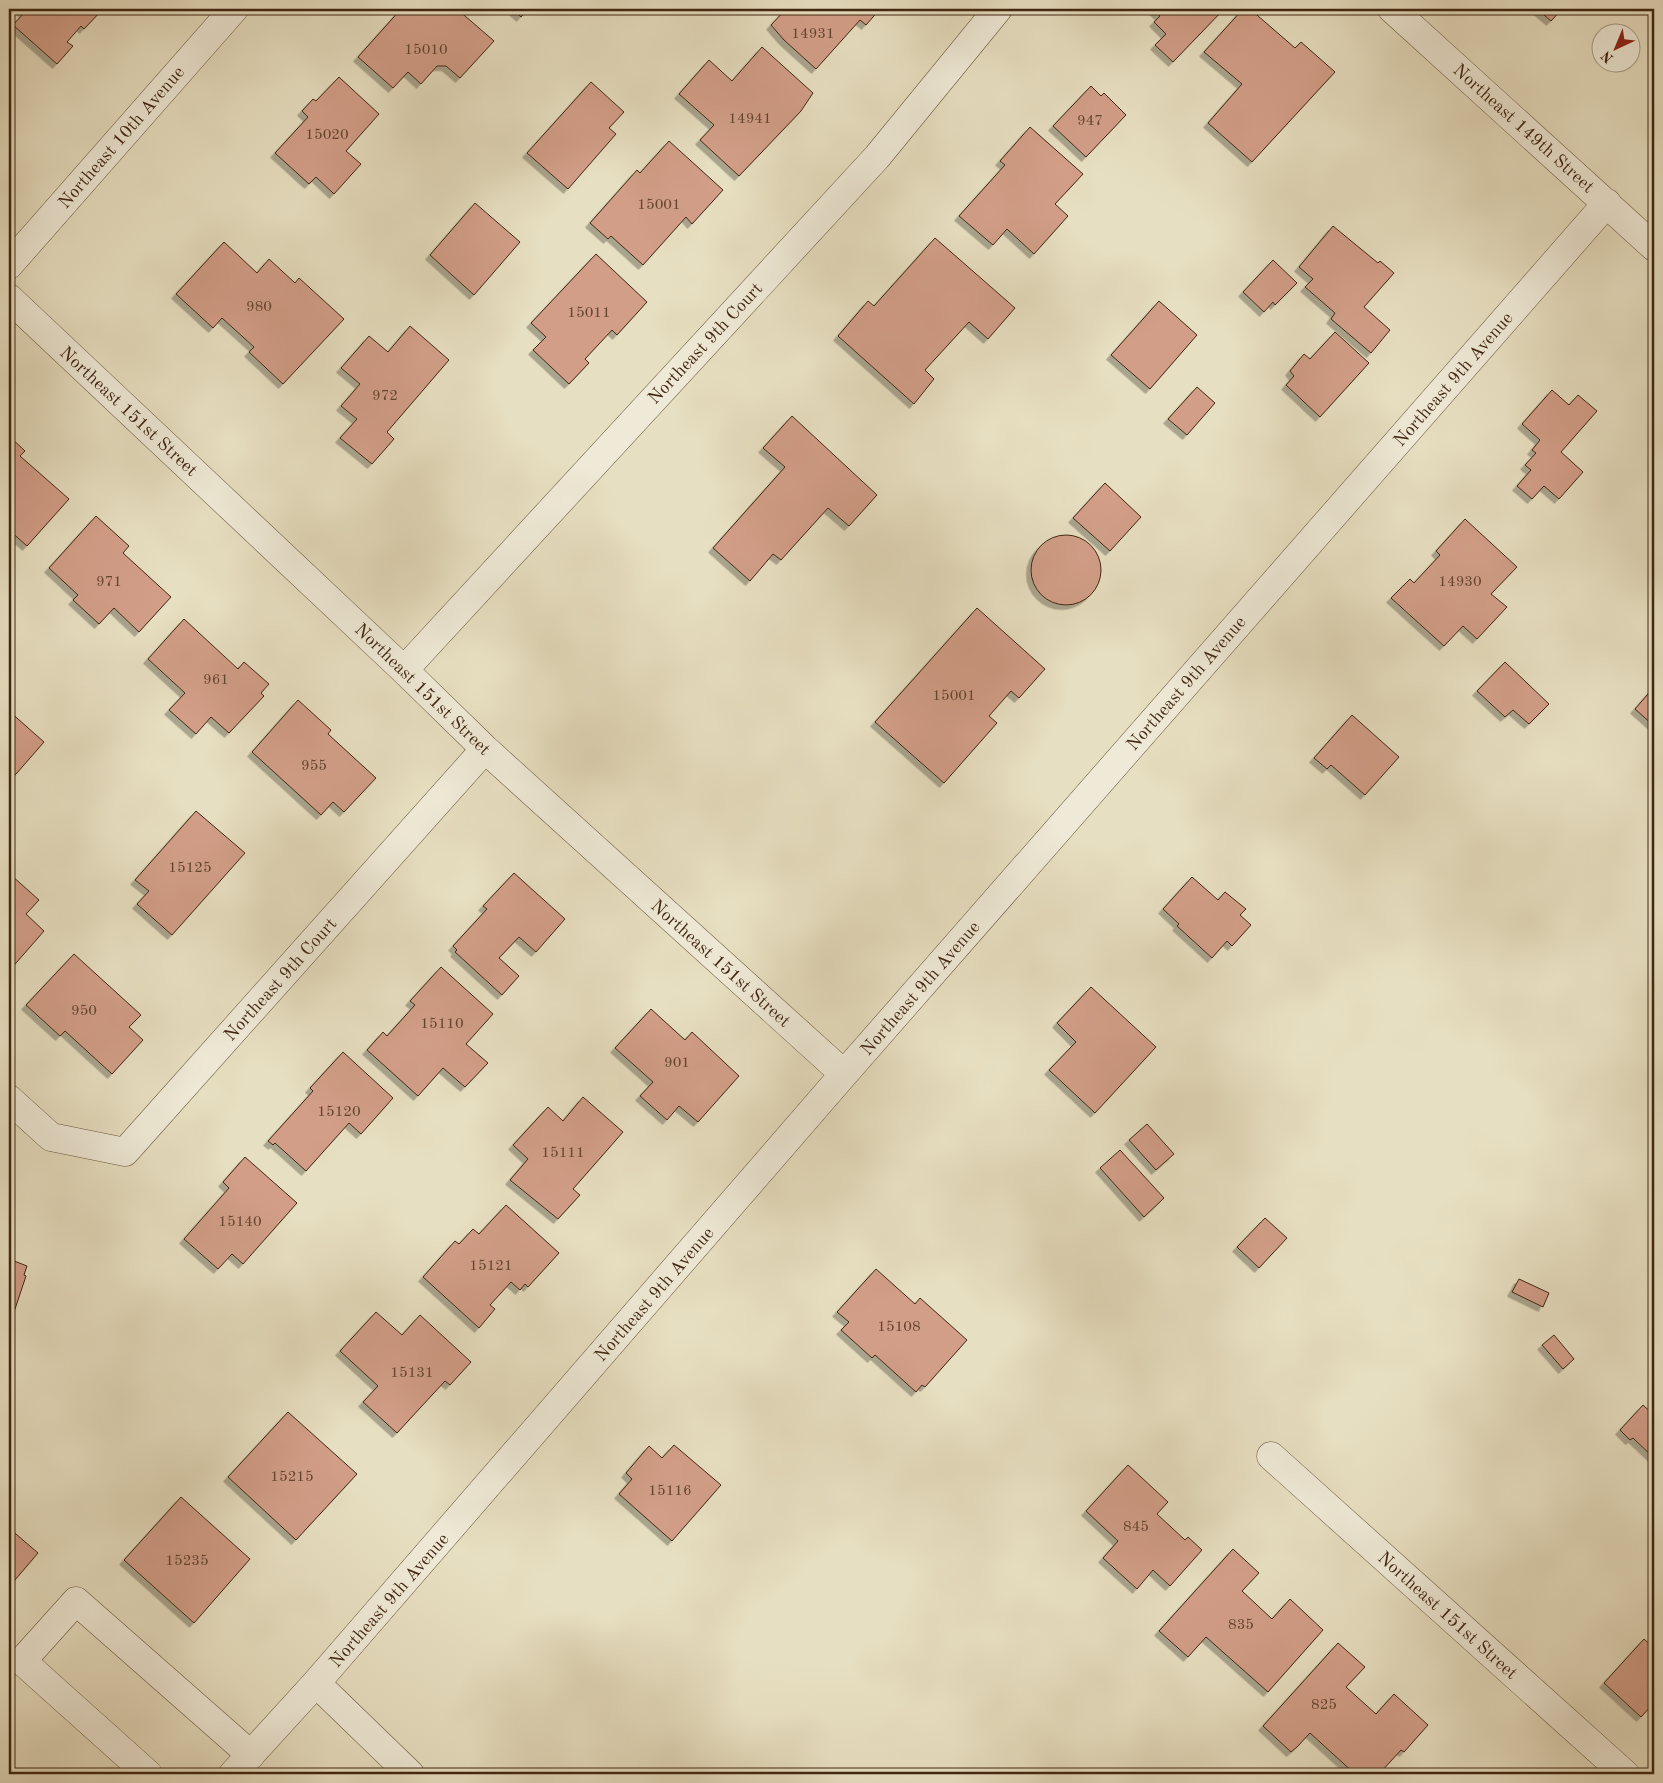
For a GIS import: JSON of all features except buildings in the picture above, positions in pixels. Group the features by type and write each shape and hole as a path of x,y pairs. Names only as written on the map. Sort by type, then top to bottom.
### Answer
{"street":[{"name":"Northeast 10th Avenue","path":"9,265 234,9"},
{"name":"Northeast 9th Court","path":"404,670 877,157 998,9"},
{"name":"Northeast 149th Street","path":"1392,9 1654,247"},
{"name":"Northeast 9th Avenue","path":"242,1765 316,1683 844,1074 1607,203"},
{"name":"Northeast 151st Street","path":"9,298 404,670 485,749 844,1074"},
{"name":"Northeast 9th Court","path":"9,1099 51,1137 125,1152 485,749"},
{"name":"Northeast 151st Street","path":"1270,1456 1625,1774"},
{"path":"148,1774 22,1661 76,1601 242,1765"},
{"path":"316,1683 410,1774"}]}
